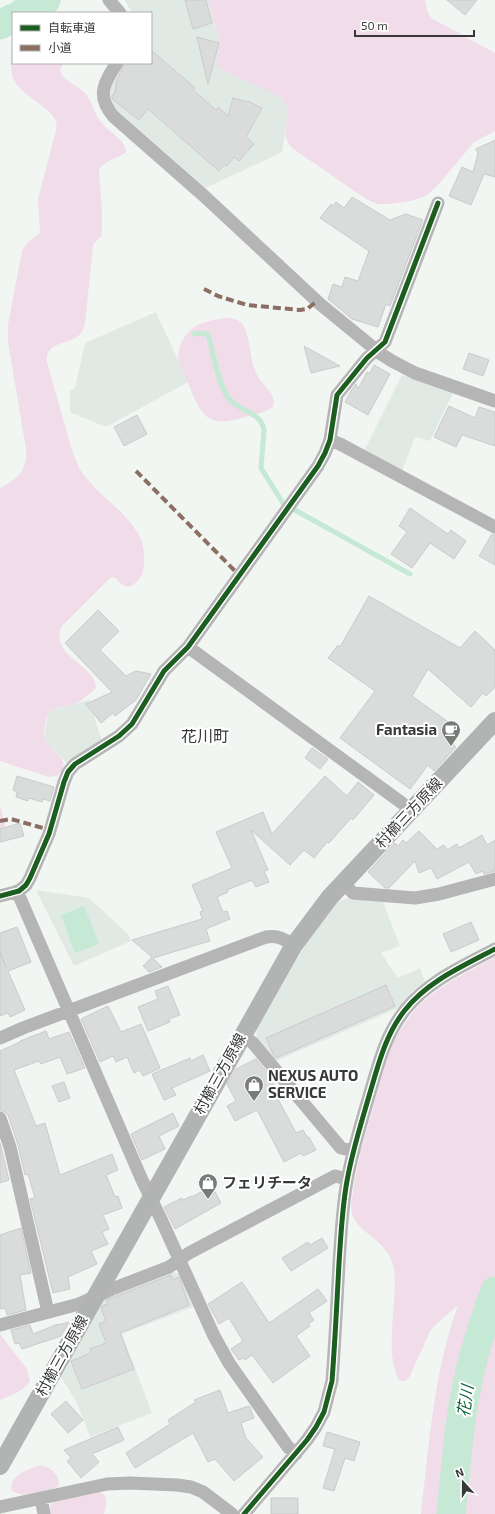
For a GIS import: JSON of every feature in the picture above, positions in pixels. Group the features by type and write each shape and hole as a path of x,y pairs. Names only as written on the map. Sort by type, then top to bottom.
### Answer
{"main road":[{"name":"村櫛三方原線","path":"0,1466 294,945 316,915 343,883 495,721"}],"street":[{"path":"109,0 119,12"},
{"path":"116,64 106,80 103,90 105,104 113,116 203,195 320,304 376,350 392,361 409,370 495,401"},
{"path":"0,896 17,891 26,885 30,878 49,834 68,772 75,764 119,736 132,724 164,671 188,647 318,466 326,453 330,440 337,395 367,358 385,342 438,203"},
{"path":"330,440 495,527"},
{"path":"188,647 411,811"},
{"path":"343,883 353,893 415,898 439,894 495,879"},
{"path":"17,891 68,1011 207,1323 221,1350 288,1447 296,1454"},
{"path":"0,1038 266,937 275,936 294,945"},
{"path":"244,1514 307,1440 321,1417 329,1397 332,1381 342,1216 347,1179 380,1057 387,1040 405,1010 431,985 495,949"},
{"path":"242,1036 252,1042 341,1148 354,1151"},
{"path":"0,1118 10,1147 48,1312"},
{"path":"0,1325 79,1304 169,1267 247,1222 334,1176 347,1179"},
{"path":"0,1507 107,1484 130,1483 191,1487 203,1492 232,1514"},
{"path":"41,1498 44,1514"}],"shaded area":[{"path":"125,0 208,0 220,44 216,62 278,96 284,101 288,109 282,152 206,188 118,111 113,105 110,90 125,64 152,64 152,12 131,12"},
{"path":"208,0 425,0 428,13 433,19 495,53 495,131 474,142 438,185 426,196 411,201 389,204 377,204 366,199 292,148 287,141 286,134 287,107 278,96 217,67 216,62 220,44"},
{"path":"12,50 12,64 63,64 60,70 61,74 86,94 100,120 121,140 126,152 104,164 99,171 102,209 102,235 93,245 85,324 82,332 77,337 50,350 47,355 47,362 73,453 80,469 94,487 127,519 134,528 143,546 144,568 139,579 128,587 123,585 114,577 110,578 62,626 59,636 61,645 89,672 94,680 96,688 78,702 54,709 50,712 46,722 44,733 45,739 58,754 63,764 62,769 57,776 49,777 0,761 0,488 17,477 23,469 26,457 26,449 8,342 8,324 22,251 28,242 40,233 38,199 56,130 56,121 53,116 23,91 14,80 12,76 11,57"},
{"path":"156,312 188,382 106,427 70,412 70,391 75,388 85,343"},
{"path":"227,318 240,321 246,330 256,373 271,393 274,402 273,407 262,412 230,421 220,421 212,420 201,410 182,371 178,357 183,340 195,327 203,323"},
{"path":"402,375 453,393 430,441 415,437 402,471 364,451"},
{"path":"89,700 102,741 68,764 44,738 48,715 55,709"},
{"path":"0,806 9,840 0,843"},
{"path":"36,890 89,898 128,934 131,941 74,966"},
{"path":"348,898 383,902 400,946 381,953 398,978 420,968 425,981 413,991 398,1008 276,1061 257,1038 256,1030 306,944 338,902"},
{"path":"84,906 99,944 75,953 61,915"},
{"path":"495,957 495,1514 421,1514 430,1434 438,1382 443,1356 458,1305 430,1331 409,1378 405,1381 400,1381 395,1371 392,1358 395,1282 394,1270 386,1251 355,1220 351,1210 351,1205 365,1137 385,1066 397,1036 419,1005 450,982"},
{"path":"173,1272 179,1274 193,1307 122,1334 152,1413 90,1437 77,1403 61,1377 106,1297"},
{"path":"480,1321 489,1324 493,1328 480,1342 475,1341 474,1323"},
{"path":"0,1334 27,1369 30,1381 20,1391 0,1400"},
{"path":"40,1465 54,1472 58,1478 58,1486 42,1493 29,1495 12,1491 11,1486 16,1477 25,1471"},
{"path":"97,1492 104,1495 106,1500 104,1514 50,1514 50,1505 55,1501"}],"building":[{"path":"185,0 206,0 212,23 193,29"},
{"path":"447,0 477,0 465,15"},
{"path":"197,37 219,43 208,84"},
{"path":"152,51 195,88 193,90 216,110 218,107 228,116 233,98 248,101 262,108 246,137 254,144 239,161 234,157 227,166 225,164 219,171 148,109 139,120 112,99 115,92 117,79 124,64 152,64"},
{"path":"495,140 495,177 484,174 471,205 449,196 462,167 473,172 478,153 476,149"},
{"path":"352,197 390,220 406,214 423,220 390,306 386,304 378,327 352,319 328,299 333,284 342,287 345,277 358,281 369,251 320,218 331,204 333,206 336,202 344,208"},
{"path":"304,346 340,366 311,373"},
{"path":"469,353 489,360 483,376 463,369"},
{"path":"374,365 390,374 368,415 345,402 352,389 356,384 358,389 367,372 370,373"},
{"path":"449,406 475,418 479,407 495,412 495,446 462,435 456,447 434,437"},
{"path":"137,415 147,434 124,446 114,427"},
{"path":"410,508 448,534 451,530 466,541 454,559 430,543 412,568 391,554 407,532 399,526"},
{"path":"492,534 495,535 495,565 479,556"},
{"path":"369,596 460,648 475,631 495,650 495,687 486,696 483,693 471,707 428,669 412,696 458,729 455,733 457,735 451,742 456,747 434,771 428,765 410,789 340,738 375,691 328,658 338,645 340,647"},
{"path":"98,610 119,631 100,650 126,676 136,671 151,674 136,700 115,716 113,713 101,723 86,704 112,692 65,643"},
{"path":"312,748 328,759 320,769 305,758"},
{"path":"17,776 54,787 50,801 43,799 42,802 29,798 28,801 16,797 17,792 13,790"},
{"path":"325,776 347,796 358,782 374,795 353,820 351,818 329,843 327,842 314,858 304,850 290,865 251,830 268,870 264,871 269,882 256,887 252,880 227,890 228,892 217,897 223,912 227,911 230,919 206,929 210,941 153,958 162,967 149,972 143,966 152,957 132,940 202,919 200,912 203,911 192,885 232,868 216,832 263,812 272,834"},
{"path":"20,823 24,836 0,842 0,829"},
{"path":"419,831 437,849 444,845 447,850 457,844 459,848 482,835 487,845 495,840 495,871 484,874 483,871 476,874 469,862 437,879 431,868 419,873 415,861 389,888 385,888 368,872 395,843 398,846 403,840 406,843"},
{"path":"471,922 479,940 451,952 443,934"},
{"path":"17,927 31,962 8,971 25,1010 10,1017 8,1013 0,1016 0,953 6,967 0,951 0,933"},
{"path":"386,985 395,1006 276,1058 274,1056 266,1038"},
{"path":"168,986 180,1015 169,1019 170,1022 148,1031 138,1007 158,999 155,991"},
{"path":"108,1006 121,1032 141,1024 160,1068 143,1076 140,1070 134,1073 127,1057 116,1062 113,1056 100,1062 81,1019"},
{"path":"46,1031 49,1039 69,1032 85,1068 67,1074 60,1057 41,1064 39,1061 14,1070 36,1126 45,1123 60,1175 112,1154 118,1170 106,1175 115,1197 118,1196 122,1208 103,1215 109,1229 102,1232 108,1244 91,1251 97,1264 68,1277 70,1289 53,1293 30,1199 35,1198 28,1174 25,1175 18,1145 8,1115 0,1110 0,1051"},
{"path":"203,1055 210,1071 172,1088 176,1095 164,1100 152,1074 190,1058 191,1061"},
{"path":"256,1059 267,1072 280,1098 278,1099 296,1133 303,1130 308,1138 309,1137 316,1150 303,1156 301,1153 284,1162 257,1110 235,1121 227,1106 236,1101 227,1084 236,1069"},
{"path":"64,1082 70,1098 59,1102 52,1086"},
{"path":"173,1113 179,1126 159,1136 165,1149 142,1160 131,1134"},
{"path":"0,1143 9,1180 0,1183"},
{"path":"212,1186 221,1203 175,1229 164,1207 182,1198 183,1200 191,1196 192,1197"},
{"path":"21,1228 31,1273 20,1275 26,1310 7,1315 5,1308 0,1309 0,1235"},
{"path":"322,1238 328,1248 291,1271 282,1258 308,1242 310,1245"},
{"path":"171,1275 173,1280 179,1277 189,1305 120,1333 134,1369 82,1389 71,1361 91,1353 90,1349 106,1343 99,1324 106,1321 101,1308 102,1306 108,1304 106,1300"},
{"path":"242,1282 269,1323 318,1289 327,1301 309,1313 314,1320 308,1324 310,1326 296,1336 310,1356 273,1383 252,1355 245,1360 243,1358 239,1360 231,1349 243,1341 229,1318 219,1324 208,1304"},
{"path":"69,1322 61,1336 22,1349 19,1343 15,1344 11,1330 30,1325 33,1334 58,1324"},
{"path":"220,1390 228,1413 249,1406 250,1407 254,1418 241,1423 246,1438 263,1457 234,1481 215,1459 208,1462 193,1433 135,1468 126,1453 170,1424 168,1420 196,1402 194,1400"},
{"path":"66,1401 83,1420 68,1433 51,1414"},
{"path":"118,1427 124,1440 92,1454 99,1462 81,1478 67,1461 71,1458 64,1450"},
{"path":"327,1432 360,1442 354,1461 345,1458 334,1491 323,1488 335,1449 323,1446"},
{"path":"271,1498 298,1498 298,1514 271,1514"}],"waterway":[{"path":"24,12 46,0"},
{"path":"0,25 12,19"},
{"path":"194,334 208,334 219,377 229,399 233,403 254,415 262,424 264,430 261,468 283,503"},
{"path":"295,510 410,574"},
{"name":"花川","path":"451,1514 460,1431 470,1369 483,1324 495,1291"}],"marked path":[{"path":"204,289 218,296 247,305 300,310 307,309 317,301"},
{"path":"136,471 239,575"},
{"path":"0,821 11,819 50,830"}],"cycle path":[{"path":"0,896 19,891 26,885 30,878 49,834 68,772 75,764 119,736 132,724 164,671 188,647 318,466 330,440 337,395 367,358 385,342 438,203"},
{"path":"244,1514 307,1440 324,1412 332,1381 341,1232 347,1181 351,1159 379,1062 387,1040 405,1010 424,991 435,982 495,949"}],"place":[{"name":"Fantasia","path":"451,747"},
{"name":"NEXUS AUTO SERVICE","path":"254,1102"},
{"name":"フェリチータ","path":"208,1200"}],"district":[{"name":"花川町","path":"205,736"}]}
